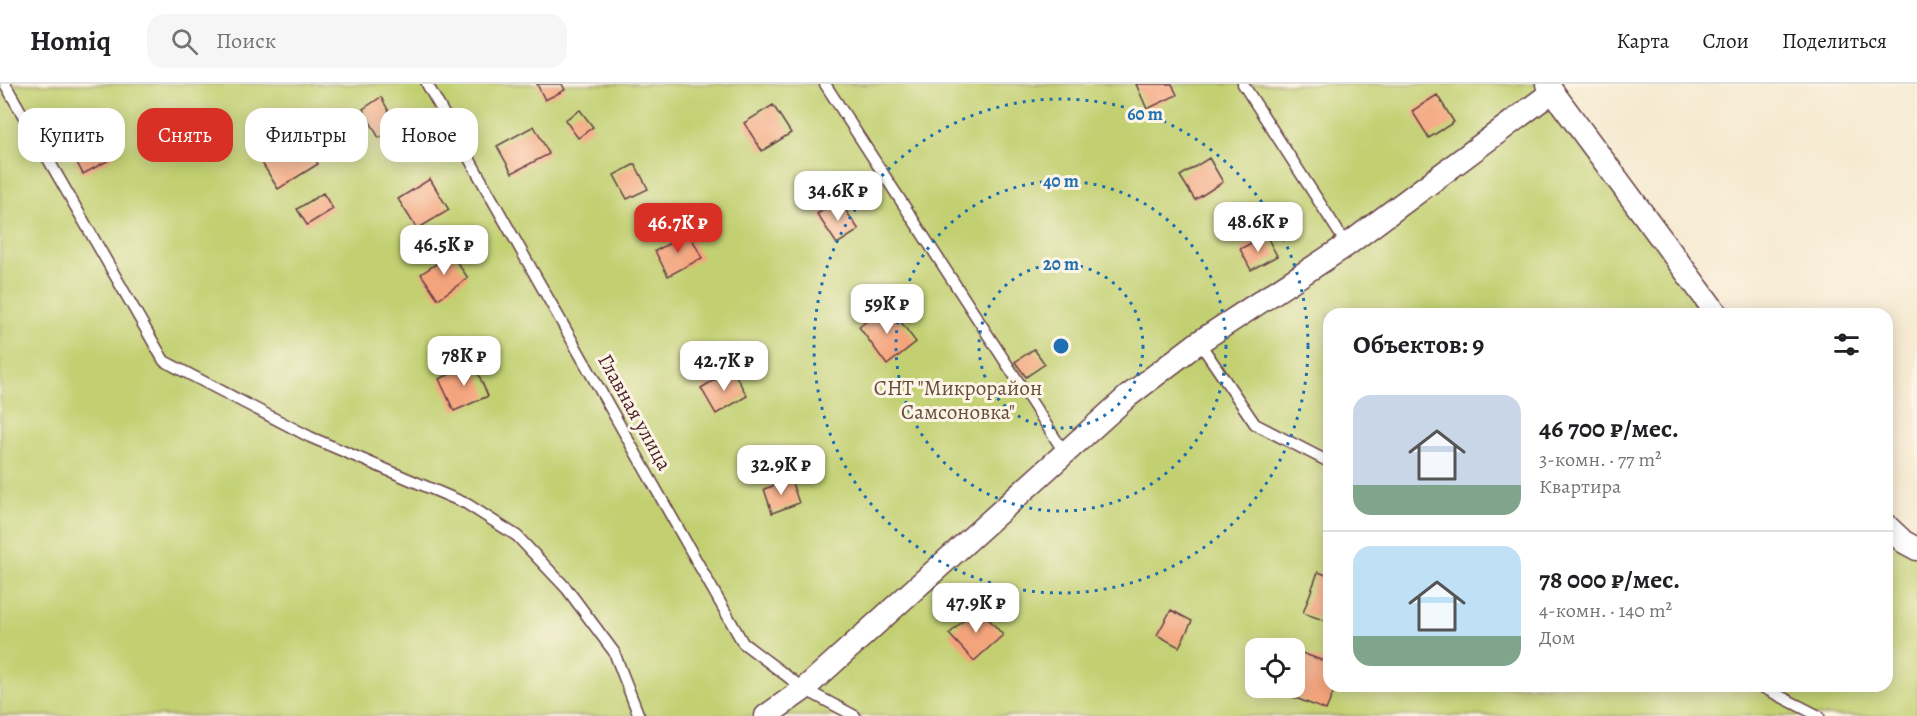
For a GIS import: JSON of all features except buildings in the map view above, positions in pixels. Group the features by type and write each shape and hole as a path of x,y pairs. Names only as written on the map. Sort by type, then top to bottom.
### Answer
{"street":[{"path":"766,716 804,689 1126,398 1199,342 1347,244 1549,88 1713,308"},
{"path":"1893,532 1904,542 1917,549"}],"lane":[{"path":"5,84 164,361 310,437 467,504 517,536 567,589 614,652 639,716"},
{"name":"Главная улица","path":"427,84 743,644 804,689 855,716"},
{"path":"825,84 1064,452"},
{"path":"1243,84 1347,244"},
{"path":"1199,342 1255,424 1323,459"},
{"path":"1772,692 1819,716"}],"green space":[{"name":"СНТ \"Микрорайон Самсоновка\"","path":"0,84 1547,84 1713,308 1323,308 1323,692 1893,692 1893,531 1917,549 1917,716 0,716"}]}
